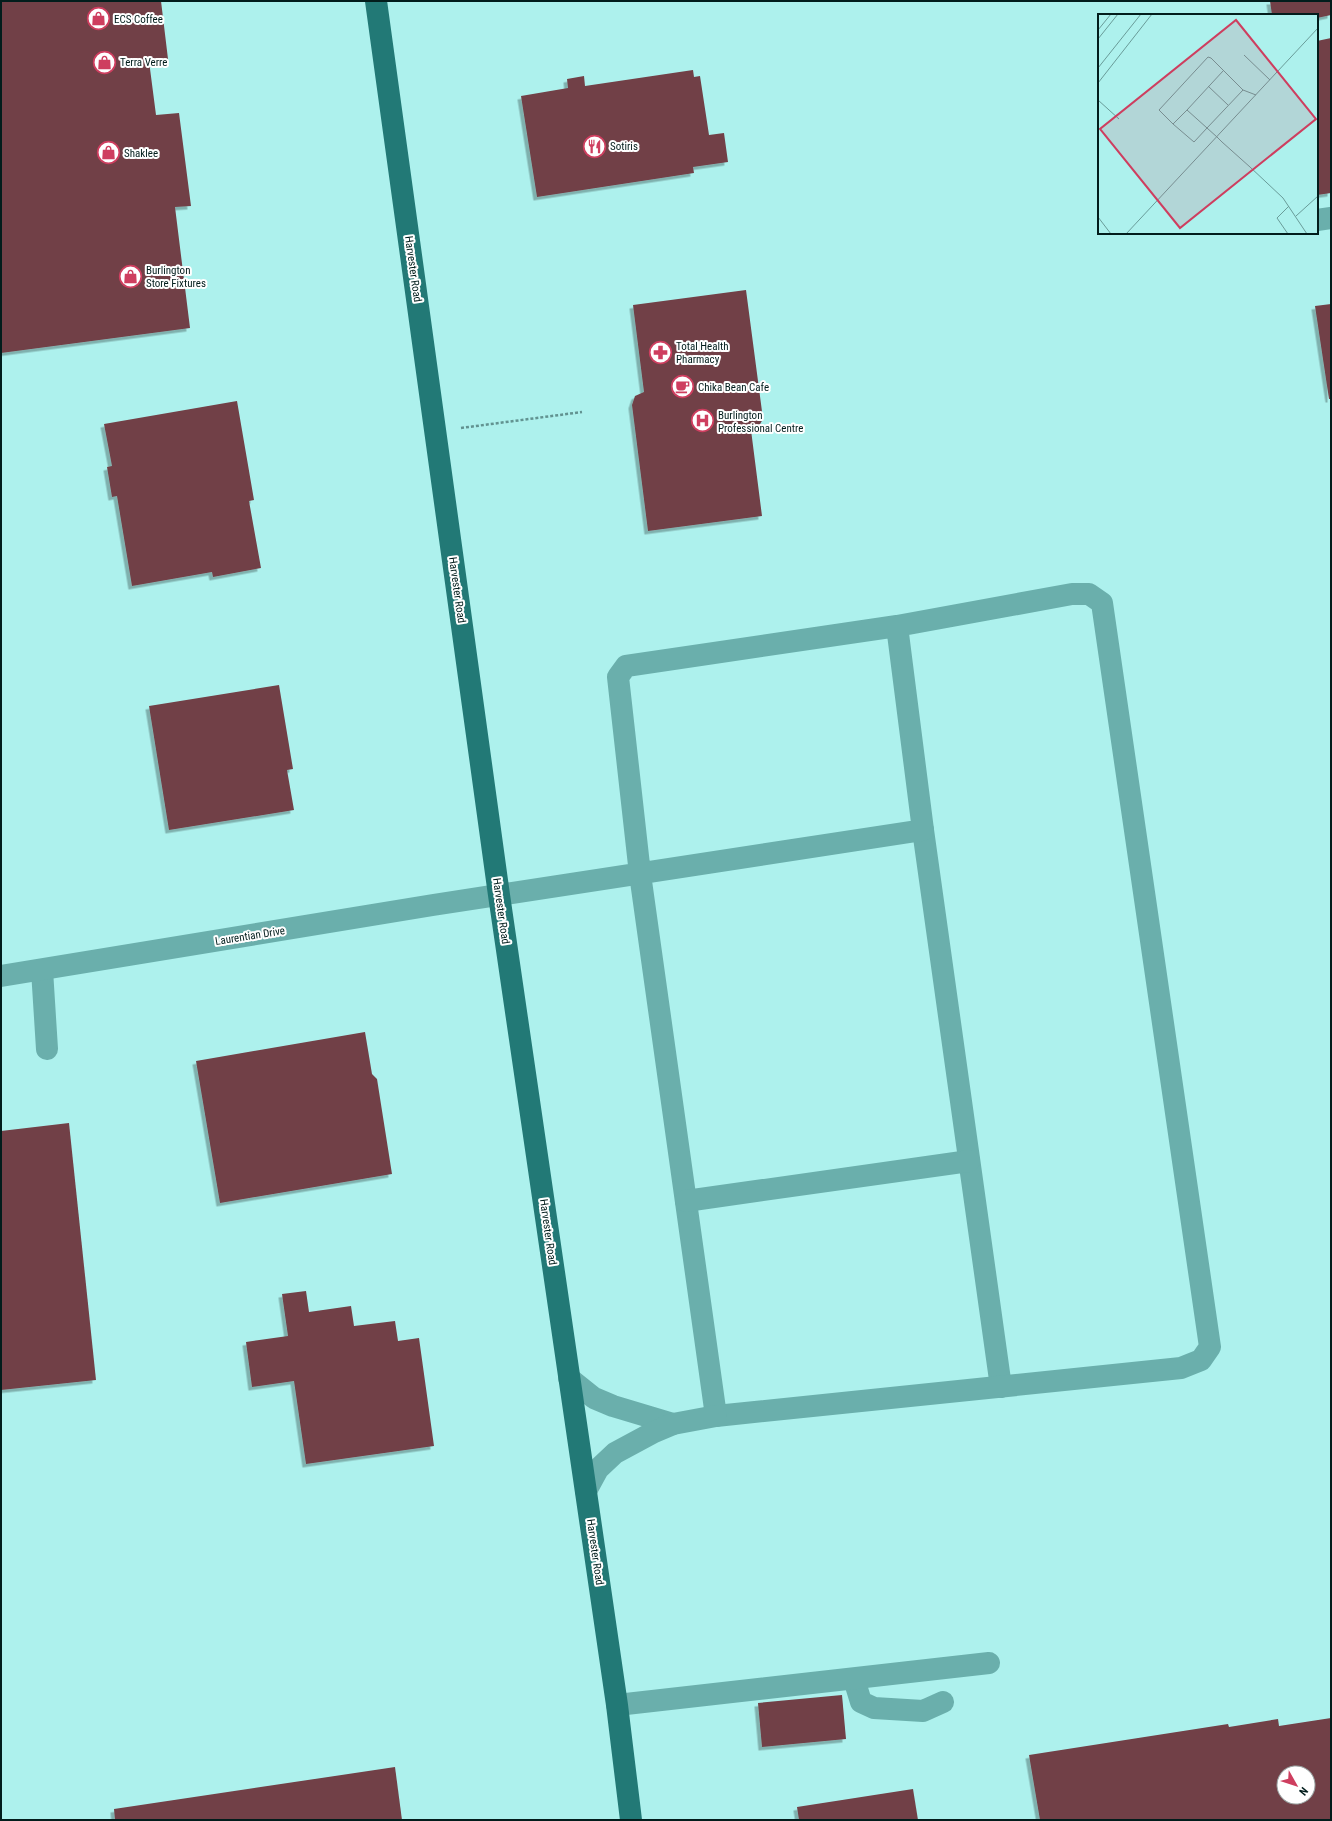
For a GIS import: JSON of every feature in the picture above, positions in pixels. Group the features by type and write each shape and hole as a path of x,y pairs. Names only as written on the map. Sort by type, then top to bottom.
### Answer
{"main road":[{"name":"Harvester Road","path":"376,1 499,895 617,1704 631,1820"}],"street":[{"path":"1318,220 1331,218"},
{"path":"586,1491 598,1469 615,1453 654,1432 674,1424 716,1416 1181,1368 1201,1360 1210,1347 1102,603 1089,594 1072,594 897,626 626,666 618,677 640,874 716,1416"},
{"path":"897,626 923,830 1000,1387"},
{"name":"Laurentian Drive","path":"1,976 499,895 923,830"},
{"path":"42,970 47,1049"},
{"path":"686,1201 969,1161"},
{"path":"569,1378 594,1398 613,1406 674,1424"},
{"path":"617,1704 989,1663"},
{"path":"854,1679 861,1702 874,1708 923,1712 943,1702"}],"path":[{"path":"435,432 582,412"}],"building":[{"path":"1,1 161,1 168,59 149,61 156,115 179,113 191,206 175,207 190,328 1,353"},
{"path":"1270,1 1331,1 1331,15 1318,18 1318,14 1272,14"},
{"path":"1331,38 1331,193 1318,195 1318,41"},
{"path":"693,70 694,77 700,76 709,135 724,133 728,162 693,167 694,173 537,197 521,96 568,88 567,79 584,76 585,86"},
{"path":"746,290 763,419 759,426 751,430 762,516 648,531 632,405 635,396 644,392 633,305"},
{"path":"1331,304 1331,399 1329,399 1315,306"},
{"path":"237,401 254,500 249,501 261,568 213,577 212,572 132,586 117,496 112,497 107,467 112,466 104,424"},
{"path":"279,685 293,769 287,770 294,810 169,830 149,706"},
{"path":"365,1032 372,1074 377,1079 392,1174 220,1203 196,1061"},
{"path":"69,1123 96,1380 1,1390 1,1131"},
{"path":"306,1291 309,1312 351,1306 354,1326 395,1321 398,1341 419,1338 434,1446 306,1464 294,1381 252,1387 246,1342 288,1336 282,1294"},
{"path":"842,1695 846,1739 762,1747 758,1703"},
{"path":"1331,1718 1331,1820 1040,1820 1029,1755 1228,1724 1229,1727 1278,1719 1279,1726"},
{"path":"395,1767 402,1820 115,1820 114,1809"},
{"path":"913,1789 918,1820 799,1820 797,1807"}],"place":[{"name":"ECS Coffee","path":"99,19"},
{"name":"Terra Verre","path":"104,62"},
{"name":"Sotiris","path":"594,146"},
{"name":"Shaklee","path":"108,153"},
{"name":"Burlington Store Fixtures","path":"131,276"},
{"name":"Total Health Pharmacy","path":"660,352"},
{"name":"Chika Bean Cafe","path":"682,387"},
{"name":"Burlington Professional Centre","path":"702,421"}]}
